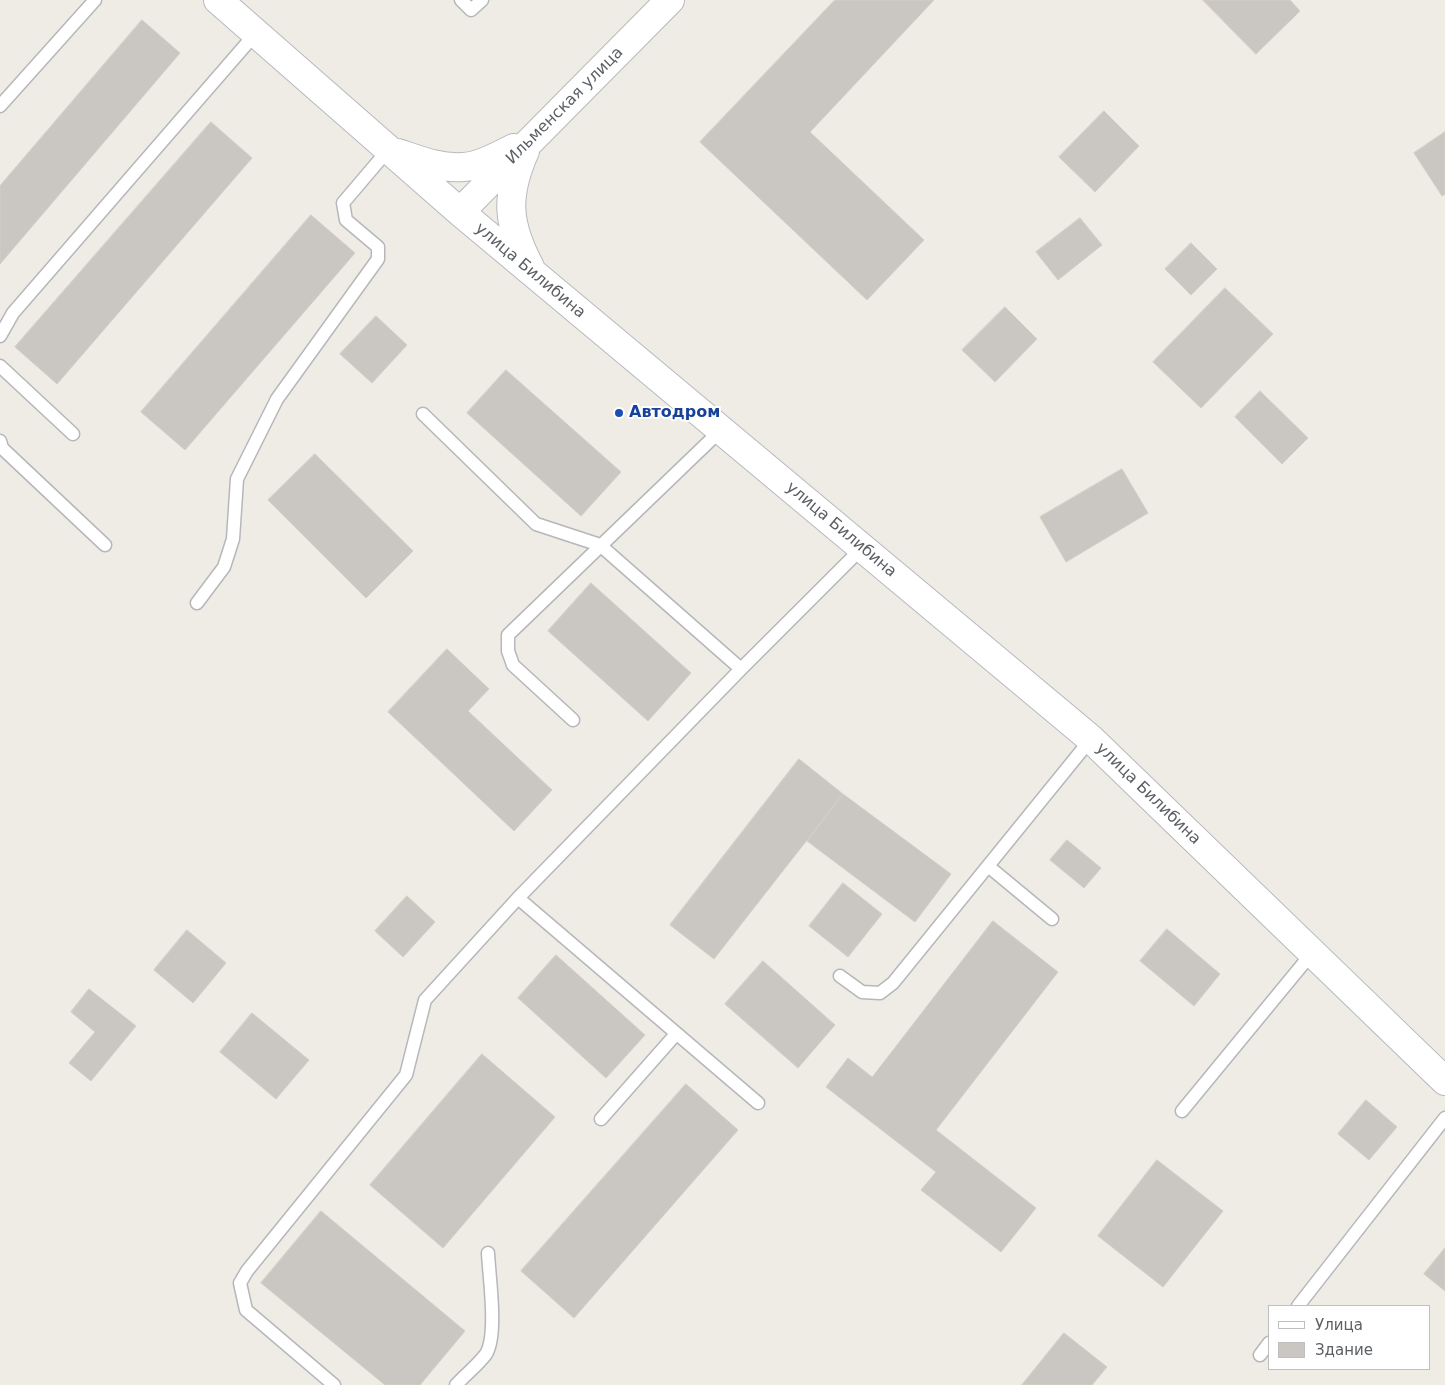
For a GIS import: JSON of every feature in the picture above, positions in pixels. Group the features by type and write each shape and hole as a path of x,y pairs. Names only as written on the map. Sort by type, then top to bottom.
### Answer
{"main road":[{"name":"улица Билибина","path":"218,0 388,150 534,275 1091,740 1445,1081"},
{"name":"Ильменская улица","path":"460,212 670,0"},
{"path":"388,150 425,162 464,167 482,162 529,141"},
{"path":"529,141 513,186 510,206 520,248 534,275"}],"lane":[{"path":"0,106 95,0"},
{"path":"461,0 471,10 482,0"},
{"path":"0,336 13,313 256,33"},
{"path":"197,603 224,567 233,539 237,479 277,399 378,259 378,247 346,220 343,203 388,150"},
{"path":"0,366 73,434"},
{"path":"423,414 536,524 600,545 741,669"},
{"path":"574,720 513,664 508,651 508,635 721,430"},
{"path":"0,441 2,448 105,545"},
{"path":"334,1385 246,1310 240,1283 247,1271 406,1075 425,1000 518,898 862,548"},
{"path":"840,976 862,992 880,994 893,983 1091,740"},
{"path":"988,866 1052,919"},
{"path":"518,898 758,1103"},
{"path":"1182,1111 1312,953"},
{"path":"601,1119 676,1034"},
{"path":"1299,1305 1445,1118"},
{"path":"456,1385 486,1353 490,1340 492,1320 488,1253"},
{"path":"1260,1355 1268,1344"}],"building":[{"path":"835,0 934,0 810,132 924,240 867,300 700,142"},
{"path":"1203,0 1290,0 1300,11 1256,54"},
{"path":"142,20 180,53 0,264 0,186"},
{"path":"1104,111 1139,146 1095,192 1059,157"},
{"path":"211,122 252,158 57,384 15,347"},
{"path":"1445,132 1445,194 1442,196 1414,153"},
{"path":"311,215 355,253 185,450 141,412"},
{"path":"1080,218 1102,245 1058,280 1036,252"},
{"path":"1191,243 1217,269 1191,295 1165,269"},
{"path":"1225,288 1273,334 1201,408 1153,362"},
{"path":"1005,307 1037,339 995,382 962,350"},
{"path":"376,316 407,345 372,383 340,354"},
{"path":"506,370 621,472 581,516 467,413"},
{"path":"1260,391 1308,438 1282,464 1235,417"},
{"path":"315,454 413,551 366,598 268,500"},
{"path":"1122,469 1148,513 1066,562 1040,517"},
{"path":"591,583 691,673 648,721 548,631"},
{"path":"447,649 489,689 468,711 552,790 514,831 388,712"},
{"path":"799,759 843,794 714,959 670,925"},
{"path":"843,794 951,874 915,922 807,841"},
{"path":"1067,840 1101,868 1084,888 1050,860"},
{"path":"843,883 882,914 848,957 809,926"},
{"path":"407,896 435,922 403,957 375,931"},
{"path":"993,921 1058,972 936,1130 1036,1208 1001,1252 921,1190 936,1172 826,1087 848,1058 872,1077"},
{"path":"1167,929 1220,974 1194,1006 1140,961"},
{"path":"187,930 226,963 193,1003 154,970"},
{"path":"556,955 645,1035 606,1078 518,998"},
{"path":"763,961 835,1025 798,1068 725,1004"},
{"path":"89,989 136,1026 91,1081 69,1063 95,1032 71,1012"},
{"path":"252,1013 309,1060 276,1099 220,1052"},
{"path":"482,1054 555,1117 443,1248 370,1185"},
{"path":"686,1084 738,1130 574,1318 521,1271"},
{"path":"1366,1100 1397,1127 1369,1160 1338,1134"},
{"path":"1157,1160 1223,1211 1163,1287 1098,1236"},
{"path":"321,1211 465,1331 420,1385 385,1385 261,1283"},
{"path":"1445,1248 1445,1291 1424,1274"},
{"path":"1064,1333 1107,1367 1092,1385 1022,1385"}],"place":[{"name":"Автодром","path":"619,413"}]}
